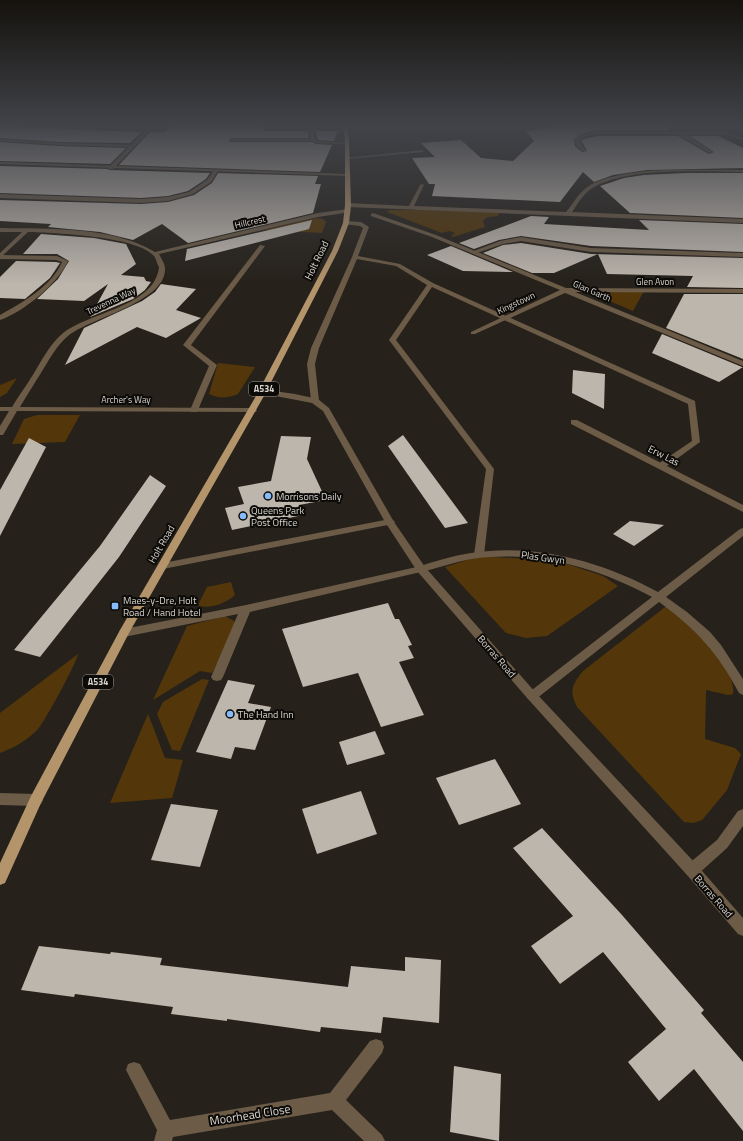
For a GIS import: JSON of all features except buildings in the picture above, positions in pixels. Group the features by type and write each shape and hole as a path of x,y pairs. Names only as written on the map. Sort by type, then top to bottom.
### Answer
{"main road":[{"name":"Holt Road","path":"0,878 36,800 124,633 253,410 335,252 346,223 348,208 348,179"}],"street":[{"path":"0,196 141,201 168,199 191,193 210,179"},
{"path":"567,215 589,187 612,179"},
{"path":"411,207 422,185"},
{"name":"Hillcrest","path":"157,253 348,208 411,207 567,215 743,221"},
{"name":"Glan Garth","path":"373,216 434,236 743,364"},
{"path":"263,391 315,401 311,364 315,348 355,257 366,227 361,224 346,223"},
{"path":"0,230 116,238 131,241 147,247 157,253"},
{"path":"0,257 26,231"},
{"path":"474,252 507,241 521,239 592,250 743,255"},
{"path":"194,410 213,365 187,344 262,246"},
{"name":"Trevenna Way","path":"14,409 54,347 66,334 84,323 130,304 146,294 156,283 162,273 162,263 157,253"},
{"path":"0,257 57,258 65,261 64,266 49,285 16,309 0,318"},
{"path":"355,257 398,265 431,284 692,403 696,442 661,466"},
{"path":"431,284 392,340 490,469 479,555"},
{"name":"Glen Avon","path":"566,290 743,291"},
{"name":"Kingstown","path":"473,333 566,290"},
{"name":"Borras Road","path":"315,401 326,410 390,522 421,569 532,696 692,870 743,929"},
{"name":"Archer's Way","path":"0,409 253,410"},
{"path":"0,433 14,409"},
{"name":"Erw Las","path":"574,422 743,508"},
{"path":"163,566 390,522"},
{"path":"532,696 743,531"},
{"name":"Plas Gwyn","path":"124,633 246,609 421,569 449,560 479,555 519,554 560,558 606,571 659,597 677,610 706,635 732,669 743,690"},
{"path":"217,677 246,609"},
{"path":"0,799 36,800"},
{"path":"692,870 722,844 743,815"},
{"path":"376,1048 335,1101 376,1141"},
{"name":"Moorhead Close","path":"134,1070 164,1135 335,1101"}],"shaded area":[{"path":"419,207 500,212 498,216 487,217 483,221 485,227 453,237 451,236 455,233 449,231 442,233 387,212 389,210 416,210"},
{"path":"316,218 323,219 326,222 322,233 264,230"},
{"path":"614,291 644,291 633,311 607,300 604,295"},
{"path":"218,363 255,367 238,394 220,397 209,394"},
{"path":"17,378 7,393 0,397 0,385"},
{"path":"37,415 80,415 65,442 12,444 24,419"},
{"path":"480,556 558,561 603,576 618,586 547,636 526,638 506,633 445,567"},
{"path":"231,582 235,595 231,598 214,606 199,606 207,587"},
{"path":"669,604 710,646 728,671 732,683 733,694 728,695 706,690 705,739 735,748 741,754 727,790 702,820 694,823 684,822 577,707 572,692 576,680 583,671"},
{"path":"225,616 234,621 236,627 212,673 200,671 153,700 187,626"},
{"path":"78,654 72,669 41,725 29,738 0,753 0,713"},
{"path":"202,679 209,680 180,751 172,750 157,714 163,702"},
{"path":"148,714 165,758 183,760 172,798 110,803"}],"place":[{"name":"Morrisons Daily","path":"268,496"},
{"name":"Queens Park Post Office","path":"243,516"},
{"name":"Maes-y-Dre, Holt Road / Hand Hotel","path":"115,606"},
{"name":"The Hand Inn","path":"230,714"}]}
